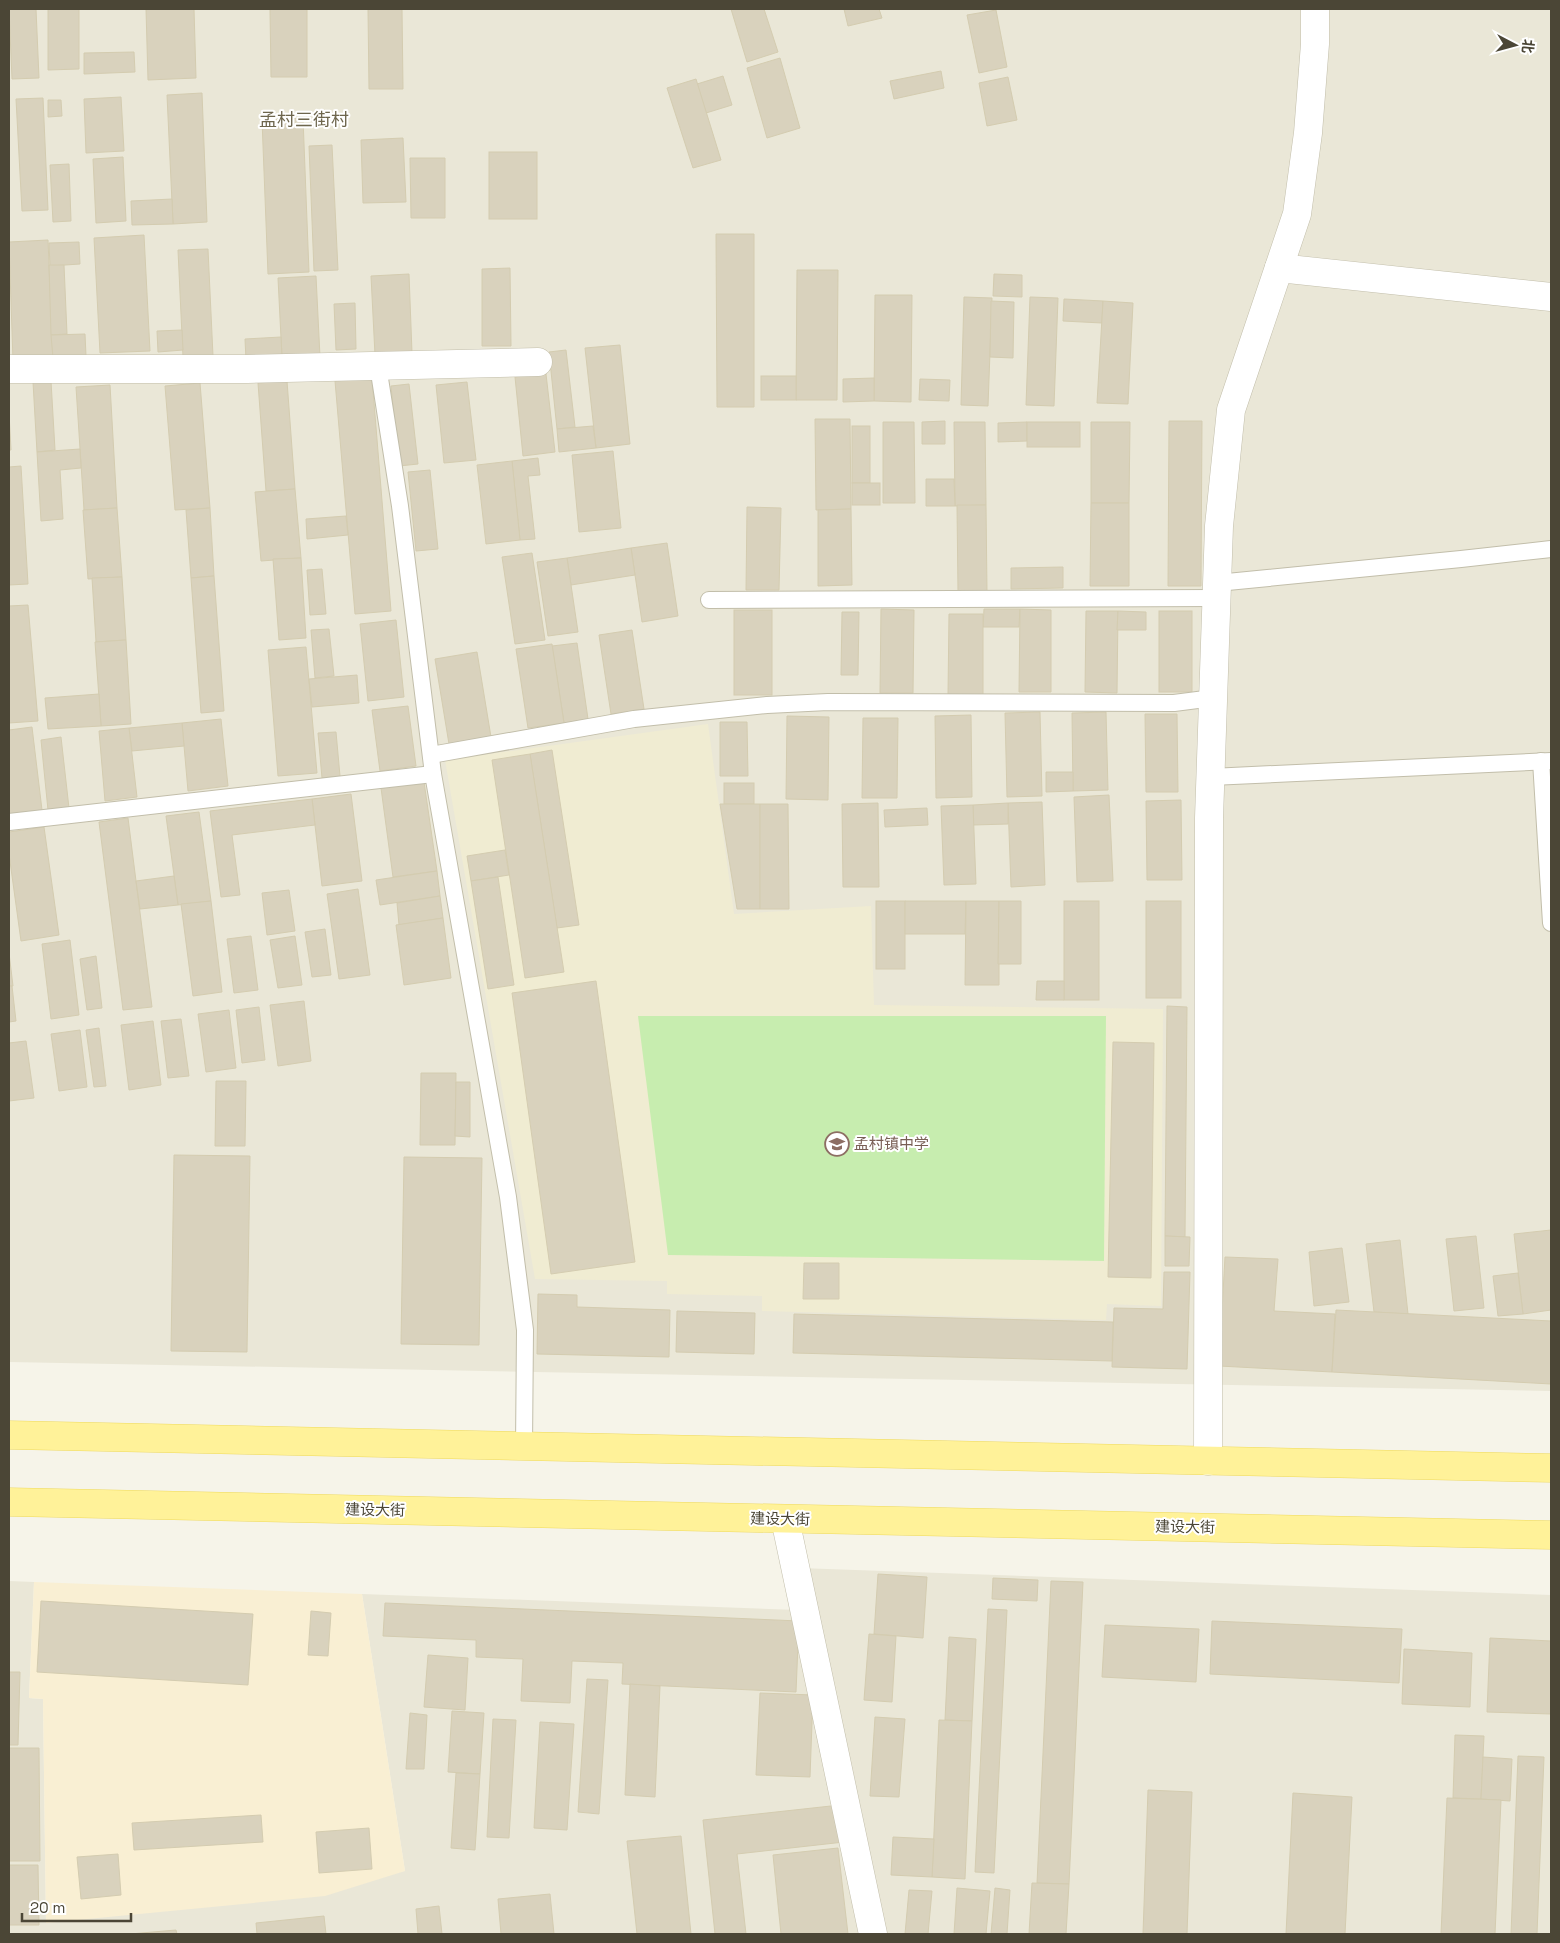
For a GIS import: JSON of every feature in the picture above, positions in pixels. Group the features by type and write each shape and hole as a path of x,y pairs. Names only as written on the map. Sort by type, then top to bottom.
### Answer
{"main road":[{"path":"9,1435 1551,1468"},
{"name":"建设大街","path":"9,1502 1551,1535"}],"street":[{"path":"1208,1461 1209,828 1219,526 1231,410 1297,214 1308,132 1315,44 1315,9"},
{"path":"1279,268 1551,297"},
{"path":"9,370 247,369 538,362"},
{"path":"785,1519 873,1934"}],"lane":[{"path":"378,366 400,506 433,774 508,1197 525,1330 524,1447"},
{"path":"708,600 1216,590 1551,549"},
{"path":"431,755 634,719 767,705 828,702 1174,704 1213,698"},
{"path":"1211,777 1546,761 1551,923"},
{"path":"9,822 433,774"}],"shaded area":[{"path":"9,9 1551,9 1551,1391 9,1362"},
{"name":"孟村镇中学","path":"708,724 734,914 871,906 874,1005 1163,1009 1161,1306 1107,1304 1106,1320 762,1311 762,1296 667,1294 667,1281 535,1279 445,760"},
{"path":"799,1568 1551,1595 1551,1934 9,1934 9,1581 34,1582 29,1698 43,1699 46,1923 405,1871 362,1594 798,1610"},
{"path":"34,1582 362,1594 405,1871 325,1896 46,1923 43,1699 29,1698"}],"green space":[{"path":"638,1016 1106,1016 1104,1261 668,1255"}],"building":[{"path":"9,9 36,9 39,78 12,79"},
{"path":"48,9 79,9 79,69 48,70"},
{"path":"146,9 194,9 196,78 148,80"},
{"path":"270,9 307,9 307,77 271,77"},
{"path":"368,9 402,9 403,89 369,89"},
{"path":"731,9 764,9 778,52 747,62"},
{"path":"844,9 879,9 882,18 848,26"},
{"path":"996,10 1007,67 979,73 967,15"},
{"path":"134,52 135,72 84,74 84,53"},
{"path":"780,58 800,128 767,138 747,68"},
{"path":"941,71 944,88 894,99 890,81"},
{"path":"723,76 732,105 706,113 697,84"},
{"path":"1008,77 1017,120 987,126 979,83"},
{"path":"696,79 721,160 693,168 667,88"},
{"path":"202,93 207,222 173,224 167,95"},
{"path":"121,97 124,151 86,153 84,99"},
{"path":"43,98 48,210 22,211 16,99"},
{"path":"48,100 61,100 62,116 48,117"},
{"path":"303,118 309,272 268,274 262,120"},
{"path":"403,138 406,202 363,203 361,140"},
{"path":"332,145 338,270 314,271 309,146"},
{"path":"489,152 537,152 537,219 489,219"},
{"path":"123,157 126,221 96,223 93,159"},
{"path":"410,158 445,158 445,218 411,218"},
{"path":"69,164 71,221 53,222 50,165"},
{"path":"172,199 173,224 132,225 131,201"},
{"path":"716,234 754,234 754,407 717,407"},
{"path":"144,235 150,351 100,353 94,238"},
{"path":"48,240 53,359 13,361 9,242"},
{"path":"79,242 80,264 50,266 49,243"},
{"path":"208,249 213,356 183,357 178,250"},
{"path":"49,265 64,265 67,334 51,335"},
{"path":"510,268 511,346 482,346 482,269"},
{"path":"797,270 838,270 837,400 796,400"},
{"path":"409,274 412,353 375,355 371,276"},
{"path":"994,274 1022,275 1022,297 993,296"},
{"path":"316,276 320,357 282,358 278,278"},
{"path":"875,295 912,295 911,402 874,401"},
{"path":"964,297 992,298 988,406 961,405"},
{"path":"1030,297 1058,298 1054,406 1026,405"},
{"path":"1064,299 1103,301 1102,323 1063,321"},
{"path":"991,301 1014,302 1013,358 990,357"},
{"path":"1103,301 1133,303 1128,404 1097,403"},
{"path":"355,303 356,349 336,350 334,304"},
{"path":"182,330 183,350 158,352 157,331"},
{"path":"85,334 86,356 53,358 51,335"},
{"path":"281,337 282,358 246,360 245,339"},
{"path":"620,345 630,444 596,448 585,348"},
{"path":"566,350 575,427 557,429 549,352"},
{"path":"546,374 555,452 523,456 515,377"},
{"path":"761,376 796,376 796,400 761,400"},
{"path":"372,378 391,611 355,614 335,381"},
{"path":"874,378 874,401 843,402 843,379"},
{"path":"920,379 950,380 949,401 919,400"},
{"path":"51,381 55,450 37,452 33,382"},
{"path":"287,381 295,489 266,491 258,383"},
{"path":"467,382 476,460 444,463 436,385"},
{"path":"200,383 210,508 175,510 165,386"},
{"path":"409,384 418,464 399,466 391,386"},
{"path":"110,385 117,508 84,510 76,387"},
{"path":"9,413 11,450 9,450"},
{"path":"815,419 850,419 851,509 816,510"},
{"path":"945,421 945,444 922,444 922,422"},
{"path":"1169,421 1202,421 1201,586 1168,586"},
{"path":"883,422 914,422 915,503 883,503"},
{"path":"954,422 985,422 986,505 955,506"},
{"path":"1027,422 1027,441 998,442 998,423"},
{"path":"1027,422 1080,422 1080,447 1027,447"},
{"path":"1091,422 1130,422 1129,503 1091,503"},
{"path":"593,426 596,448 559,452 557,429"},
{"path":"852,426 870,426 870,483 852,483"},
{"path":"80,449 81,468 60,470 63,519 41,521 37,452"},
{"path":"613,451 621,528 579,532 572,455"},
{"path":"538,458 540,475 528,476 535,539 520,540 512,461"},
{"path":"512,461 520,540 486,544 477,465"},
{"path":"21,466 28,584 9,585 9,467"},
{"path":"430,470 438,549 416,551 408,472"},
{"path":"926,479 954,479 955,506 926,506"},
{"path":"852,483 880,483 880,505 852,505"},
{"path":"295,489 301,558 261,561 255,492"},
{"path":"1091,503 1129,503 1129,586 1090,586"},
{"path":"957,505 986,505 987,592 958,592"},
{"path":"747,507 781,508 779,590 746,590"},
{"path":"117,508 122,577 88,579 83,510"},
{"path":"210,508 214,576 191,578 186,510"},
{"path":"851,509 852,585 818,586 818,510"},
{"path":"346,516 348,535 307,539 306,519"},
{"path":"667,543 678,616 642,622 631,548"},
{"path":"631,548 635,575 571,585 567,558"},
{"path":"532,553 545,640 515,644 502,557"},
{"path":"301,558 306,638 279,640 273,559"},
{"path":"567,558 578,632 548,636 537,562"},
{"path":"1063,567 1063,588 1011,589 1011,568"},
{"path":"322,569 326,614 310,615 307,570"},
{"path":"214,576 224,711 201,713 191,578"},
{"path":"122,577 126,640 96,642 92,578"},
{"path":"28,605 38,721 9,723 9,606"},
{"path":"881,609 914,610 913,693 880,693"},
{"path":"984,609 1020,609 1019,627 983,627"},
{"path":"1020,609 1051,610 1051,692 1019,692"},
{"path":"734,610 772,610 772,695 734,695"},
{"path":"1086,611 1118,611 1117,693 1085,692"},
{"path":"1118,611 1146,612 1146,630 1117,630"},
{"path":"1159,611 1192,611 1192,692 1159,692"},
{"path":"842,612 859,612 858,675 841,675"},
{"path":"949,614 983,614 983,695 948,695"},
{"path":"396,620 404,697 368,701 360,624"},
{"path":"329,629 334,676 315,678 311,630"},
{"path":"632,630 644,709 611,714 599,635"},
{"path":"126,640 131,724 101,726 95,642"},
{"path":"577,643 588,719 564,723 552,646"},
{"path":"552,644 564,723 528,728 516,649"},
{"path":"306,647 317,773 278,776 268,650"},
{"path":"477,652 491,737 449,744 435,659"},
{"path":"357,675 359,703 312,707 309,679"},
{"path":"99,694 101,726 48,729 45,698"},
{"path":"408,706 416,766 380,771 372,710"},
{"path":"1040,712 1042,796 1007,797 1005,713"},
{"path":"1106,712 1108,790 1073,791 1072,713"},
{"path":"1145,714 1177,714 1178,792 1146,792"},
{"path":"971,715 972,797 936,798 935,716"},
{"path":"787,716 829,717 828,800 786,799"},
{"path":"863,718 898,718 897,798 862,798"},
{"path":"221,719 228,786 188,791 182,723"},
{"path":"720,722 747,722 748,776 720,776"},
{"path":"182,723 184,746 132,751 129,728"},
{"path":"32,727 42,810 9,814 9,730"},
{"path":"129,728 137,797 105,801 99,731"},
{"path":"336,732 340,776 322,778 318,733"},
{"path":"61,737 69,808 48,810 41,740"},
{"path":"552,750 579,925 557,928 530,754"},
{"path":"530,754 564,972 525,978 492,760"},
{"path":"1046,772 1073,772 1073,791 1046,792"},
{"path":"424,782 437,871 393,877 381,788"},
{"path":"724,783 754,783 754,804 724,804"},
{"path":"351,794 362,881 322,886 312,799"},
{"path":"1109,795 1113,881 1077,882 1074,797"},
{"path":"312,799 315,825 232,835 240,895 221,897 210,811"},
{"path":"1181,800 1182,880 1147,880 1146,801"},
{"path":"1042,802 1045,885 1011,887 1008,803"},
{"path":"878,803 879,887 843,887 842,804"},
{"path":"1008,803 1008,824 973,825 973,805"},
{"path":"720,804 760,804 760,909 737,909"},
{"path":"760,804 788,804 789,909 760,909"},
{"path":"973,805 976,884 944,885 941,806"},
{"path":"927,808 928,825 885,827 884,810"},
{"path":"199,812 211,901 178,905 166,816"},
{"path":"128,818 152,1007 123,1010 99,822"},
{"path":"44,827 59,935 21,941 9,854 9,832"},
{"path":"505,850 509,875 471,881 467,856"},
{"path":"437,871 440,896 380,905 376,880"},
{"path":"174,876 178,905 140,909 136,881"},
{"path":"498,877 514,985 488,989 471,881"},
{"path":"358,889 370,975 339,979 327,894"},
{"path":"289,890 295,931 267,935 262,893"},
{"path":"440,896 443,918 399,925 397,903"},
{"path":"211,901 222,992 193,996 181,904"},
{"path":"876,901 905,901 905,969 876,969"},
{"path":"905,901 966,901 965,934 905,934"},
{"path":"966,901 999,901 999,985 965,985"},
{"path":"999,901 1021,901 1021,964 998,964"},
{"path":"1064,901 1099,901 1099,1000 1064,1000"},
{"path":"1146,901 1181,901 1181,998 1146,998"},
{"path":"443,918 451,978 404,985 396,925"},
{"path":"325,929 331,975 312,977 305,932"},
{"path":"251,936 258,990 234,993 227,939"},
{"path":"295,936 302,985 278,988 270,940"},
{"path":"70,940 79,1015 51,1019 42,944"},
{"path":"9,953 13,986 9,986"},
{"path":"96,956 102,1008 87,1010 80,959"},
{"path":"596,981 635,1262 551,1274 512,993"},
{"path":"1037,981 1064,981 1064,1000 1036,1000"},
{"path":"9,986 12,986 16,1021 9,1022"},
{"path":"304,1001 311,1061 278,1066 270,1005"},
{"path":"1167,1006 1187,1007 1185,1237 1165,1236"},
{"path":"259,1007 265,1060 242,1063 236,1010"},
{"path":"229,1010 236,1068 206,1072 198,1014"},
{"path":"181,1019 189,1076 168,1078 161,1021"},
{"path":"153,1021 161,1085 129,1090 121,1025"},
{"path":"99,1028 106,1086 94,1087 86,1030"},
{"path":"80,1030 87,1087 59,1091 51,1034"},
{"path":"26,1041 34,1098 9,1101 9,1043"},
{"path":"1113,1042 1154,1043 1151,1278 1108,1277"},
{"path":"421,1073 456,1073 455,1145 420,1145"},
{"path":"216,1081 246,1081 245,1146 215,1146"},
{"path":"456,1082 470,1082 470,1137 455,1136"},
{"path":"174,1155 250,1156 247,1352 171,1351"},
{"path":"404,1157 482,1158 479,1345 401,1344"},
{"path":"1551,1230 1551,1310 1523,1314 1514,1234"},
{"path":"1165,1236 1190,1237 1189,1266 1165,1266"},
{"path":"1476,1236 1484,1308 1454,1311 1446,1239"},
{"path":"1400,1240 1408,1314 1374,1312 1366,1244"},
{"path":"1342,1248 1349,1302 1314,1306 1309,1252"},
{"path":"1225,1257 1278,1259 1274,1311 1335,1314 1332,1372 1219,1366"},
{"path":"804,1263 839,1263 839,1299 803,1299"},
{"path":"1164,1272 1190,1272 1187,1369 1112,1367 1114,1308 1163,1309"},
{"path":"1518,1273 1523,1314 1498,1316 1493,1276"},
{"path":"538,1294 577,1295 577,1307 670,1310 669,1357 537,1354"},
{"path":"1336,1310 1551,1321 1551,1384 1332,1372"},
{"path":"677,1311 755,1313 754,1354 676,1352"},
{"path":"794,1314 1113,1322 1112,1361 793,1353"},
{"path":"878,1574 927,1577 923,1638 874,1634"},
{"path":"993,1578 1038,1580 1037,1601 992,1599"},
{"path":"1051,1581 1083,1582 1069,1884 1037,1883"},
{"path":"41,1601 253,1614 248,1685 37,1672"},
{"path":"385,1603 799,1621 796,1692 622,1684 623,1663 572,1661 570,1703 521,1701 523,1659 476,1657 476,1640 383,1636"},
{"path":"988,1609 1007,1610 994,1873 975,1872"},
{"path":"311,1611 331,1613 328,1656 308,1655"},
{"path":"1212,1621 1402,1629 1399,1683 1210,1674"},
{"path":"1105,1625 1199,1629 1196,1682 1102,1677"},
{"path":"869,1634 896,1636 892,1702 864,1700"},
{"path":"949,1637 976,1639 972,1721 945,1720"},
{"path":"1490,1638 1551,1641 1551,1714 1487,1712"},
{"path":"1404,1649 1472,1653 1470,1707 1402,1704"},
{"path":"428,1655 468,1658 465,1710 424,1707"},
{"path":"9,1672 20,1672 18,1745 9,1745"},
{"path":"587,1679 608,1680 599,1814 578,1812"},
{"path":"630,1684 660,1686 655,1797 625,1795"},
{"path":"760,1693 813,1695 810,1777 756,1775"},
{"path":"452,1711 484,1713 480,1774 448,1772"},
{"path":"410,1713 427,1715 424,1769 406,1769"},
{"path":"875,1717 905,1719 899,1797 870,1796"},
{"path":"493,1719 516,1720 509,1838 487,1837"},
{"path":"939,1720 972,1721 965,1879 932,1877"},
{"path":"540,1722 574,1724 567,1830 534,1828"},
{"path":"1455,1735 1484,1736 1481,1799 1453,1798"},
{"path":"9,1748 39,1748 40,1861 9,1861"},
{"path":"1518,1756 1544,1757 1537,1934 1511,1934"},
{"path":"1483,1757 1512,1759 1510,1801 1481,1799"},
{"path":"456,1773 480,1774 475,1850 451,1848"},
{"path":"1148,1790 1192,1792 1187,1934 1143,1934"},
{"path":"1293,1793 1352,1797 1345,1934 1286,1934"},
{"path":"1447,1798 1501,1800 1495,1934 1441,1934"},
{"path":"840,1805 844,1842 737,1854 746,1934 715,1934 703,1820"},
{"path":"261,1815 263,1842 134,1850 132,1823"},
{"path":"369,1828 372,1869 319,1873 316,1832"},
{"path":"681,1836 691,1934 637,1934 627,1841"},
{"path":"893,1837 934,1839 932,1877 891,1875"},
{"path":"838,1848 848,1934 781,1934 773,1855"},
{"path":"118,1854 121,1895 81,1899 77,1857"},
{"path":"9,1865 38,1865 39,1925 9,1925"},
{"path":"1032,1883 1069,1884 1066,1934 1029,1934"},
{"path":"957,1888 990,1891 986,1934 954,1934"},
{"path":"995,1888 1010,1890 1007,1934 991,1934"},
{"path":"909,1890 932,1891 928,1934 905,1934"},
{"path":"550,1894 554,1934 501,1934 498,1899"},
{"path":"439,1906 442,1934 418,1934 416,1909"},
{"path":"324,1916 326,1934 257,1934 256,1923"},
{"path":"176,1930 177,1934 130,1934"}],"place":[{"name":"孟村镇中学","path":"837,1144"}],"district":[{"name":"孟村三街村","path":"304,120"}]}
